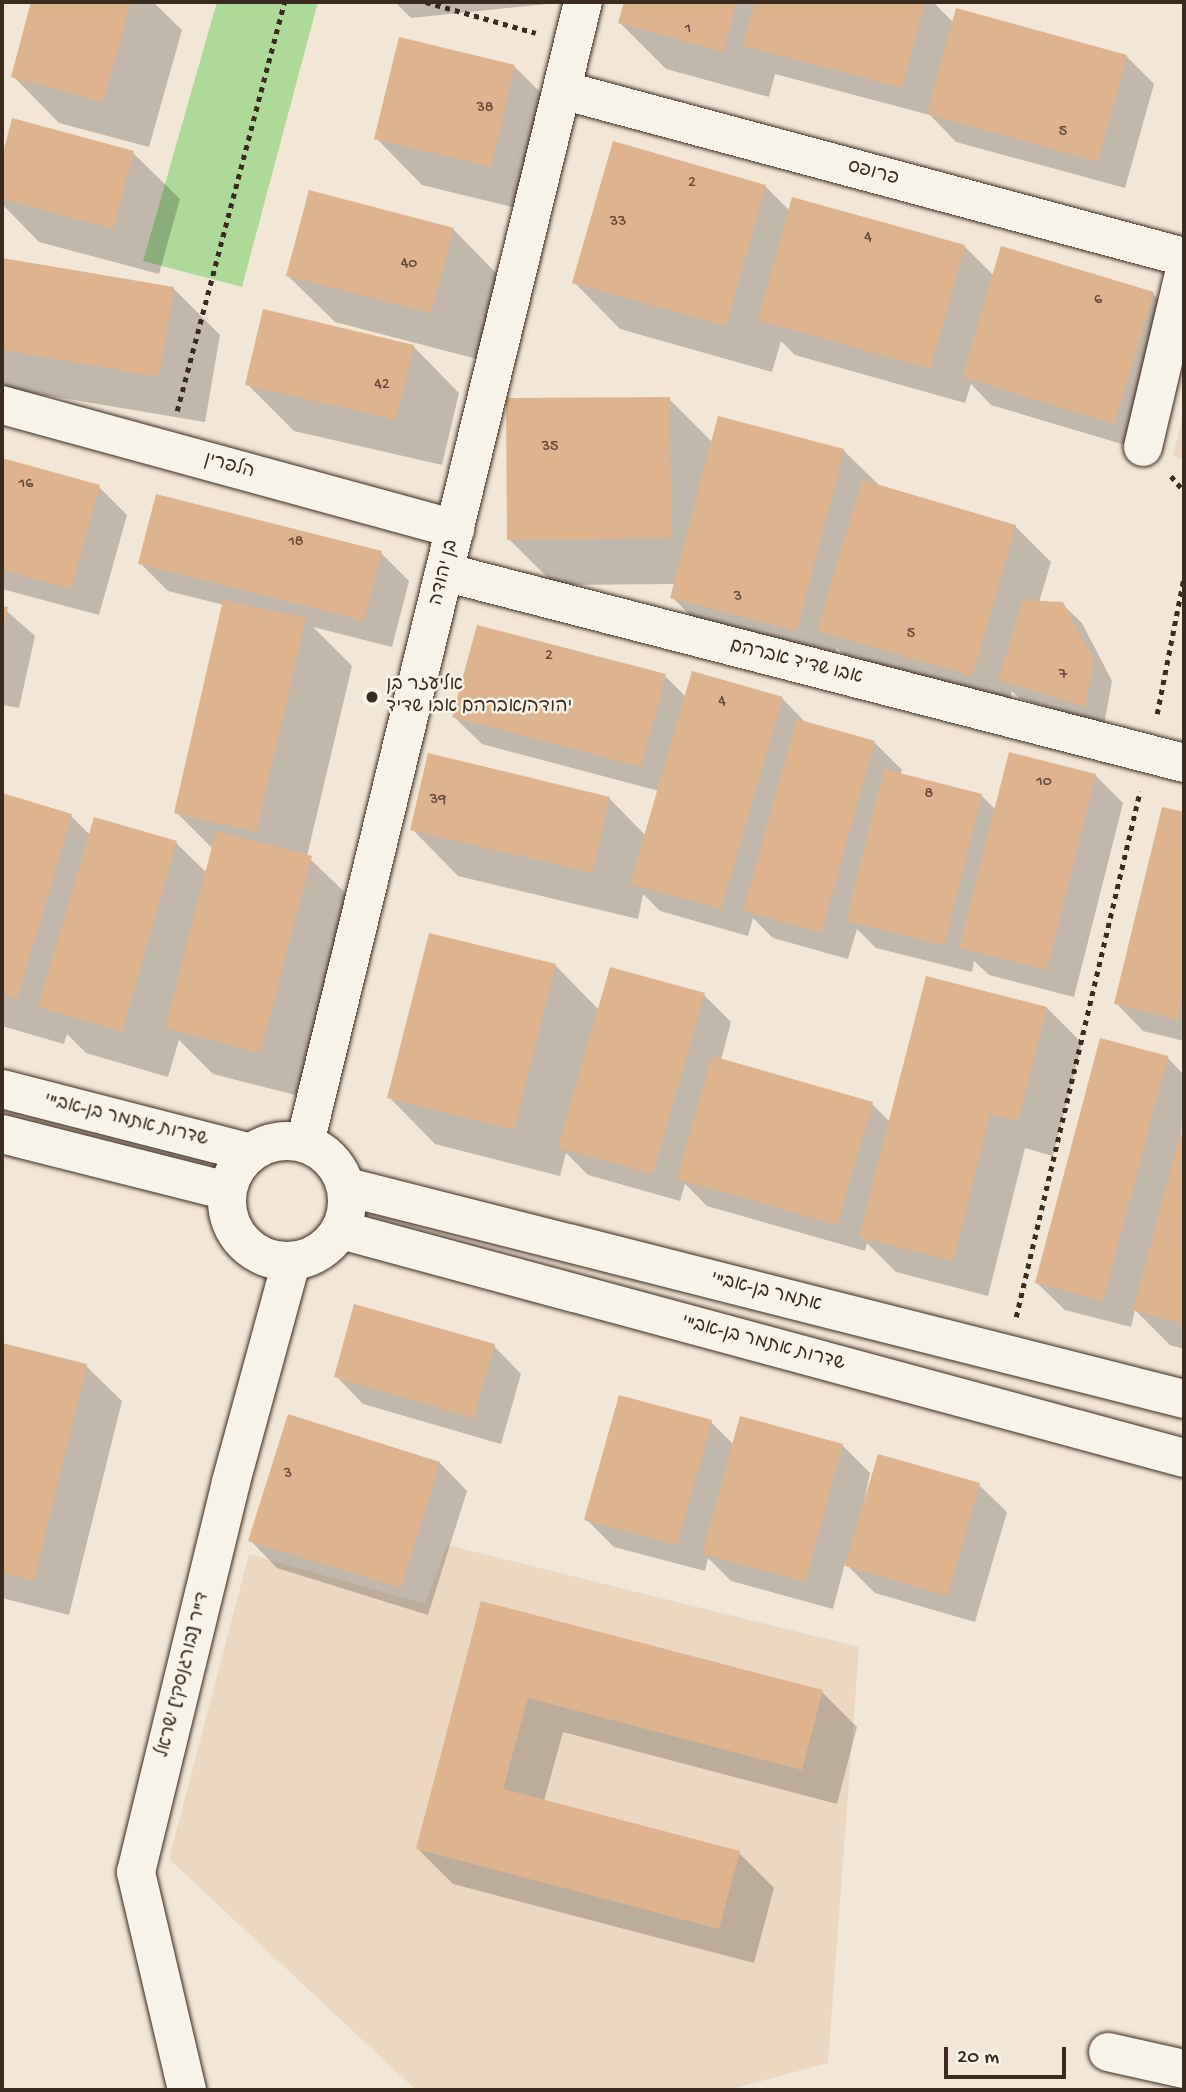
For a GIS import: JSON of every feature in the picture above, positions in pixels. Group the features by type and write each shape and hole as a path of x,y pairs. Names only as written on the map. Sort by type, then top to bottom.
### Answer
{"street":[{"name":"בן יהודה","path":"305,1143 583,2"},
{"name":"פרופס","path":"562,90 1184,257"},
{"path":"1143,447 1184,273"},
{"name":"הלפרין","path":"2,405 456,529"},
{"name":"אבו שדיד אברהם","path":"444,572 1166,758"},
{"name":"שדרות אתמר בן-אב\"י","path":"2,1089 251,1153"},
{"path":"2,1134 227,1191"},
{"path":"281,1140 305,1143 322,1151 337,1166 347,1187 348,1211 341,1230 313,1257 291,1262 251,1250 237,1236 228,1214 227,1191 233,1174 251,1153 281,1140"},
{"name":"אתמר בן-אב\"י","path":"347,1187 1184,1399"},
{"name":"שדרות אתמר בן-אב\"י","path":"341,1230 1184,1458"},
{"name":"ד\"ר [בורגנסקי] ישראל","path":"187,2090 136,1872 231,1482 291,1262"},
{"path":"1108,2052 1184,2069"}],"path":[{"path":"166,450 284,2"},
{"path":"426,2 573,44"},
{"path":"1008,1354 1166,758 1177,611 1184,577"},
{"path":"1177,611 1184,613"}],"shaded area":[{"path":"1184,412 1184,460 1173,456"},
{"path":"447,1545 859,1647 828,2063 728,2090 416,2090 169,1859 249,1554 425,1604"}],"green space":[{"path":"217,2 318,2 242,287 143,261"}],"building":[{"path":"31,2 131,2 103,102 11,77"},
{"path":"624,2 737,2 723,52 618,23"},
{"path":"755,2 925,2 902,88 743,46"},
{"path":"956,8 1127,55 1098,162 927,114"},
{"path":"399,37 515,65 491,167 374,139"},
{"path":"12,118 134,151 113,229 2,199 2,157"},
{"path":"613,141 766,185 726,326 572,283"},
{"path":"309,190 454,228 431,313 286,276"},
{"path":"792,197 965,245 930,369 758,320"},
{"path":"1001,246 1154,292 1114,424 962,377"},
{"path":"2,258 174,287 159,377 2,350"},
{"path":"263,309 414,345 396,420 245,385"},
{"path":"670,397 671,538 507,540 506,398"},
{"path":"718,416 844,449 797,631 670,598"},
{"path":"2,458 100,485 71,589 2,570"},
{"path":"862,480 1016,525 972,676 817,631"},
{"path":"156,494 382,551 364,621 138,564"},
{"path":"223,600 306,618 256,832 174,813"},
{"path":"1023,600 1063,602 1094,661 1085,707 998,680"},
{"path":"2,606 8,607 3,631 2,631"},
{"path":"477,625 666,674 641,767 452,717"},
{"path":"692,671 783,697 721,909 630,884"},
{"path":"797,719 875,741 821,933 743,911"},
{"path":"1009,752 1096,774 1047,970 959,948"},
{"path":"428,753 610,797 592,873 410,830"},
{"path":"884,769 982,794 944,945 846,921"},
{"path":"2,793 72,814 17,999 2,995"},
{"path":"1162,807 1184,812 1184,989 1177,1020 1114,1004"},
{"path":"94,817 177,841 122,1032 38,1007"},
{"path":"216,831 312,856 260,1053 165,1028"},
{"path":"429,933 556,964 514,1130 387,1098"},
{"path":"610,967 705,993 653,1174 558,1148"},
{"path":"926,976 1047,1007 1018,1121 990,1114 953,1261 859,1237"},
{"path":"1100,1038 1168,1056 1103,1301 1035,1283"},
{"path":"712,1056 873,1102 837,1225 677,1179"},
{"path":"1180,1135 1184,1136 1184,1324 1133,1310"},
{"path":"354,1304 495,1344 473,1418 334,1377"},
{"path":"2,1343 87,1364 34,1581 2,1573"},
{"path":"619,1395 712,1420 677,1545 584,1520"},
{"path":"288,1414 440,1462 401,1588 248,1541"},
{"path":"740,1416 843,1444 805,1582 702,1554"},
{"path":"878,1454 980,1483 947,1596 845,1566"},
{"path":"481,1601 823,1690 802,1770 528,1698 503,1789 740,1851 719,1929 416,1849"}],"place":[{"name":"אליעזר בן יהודה/אברהם אבו שדיד","path":"372,697"}]}
